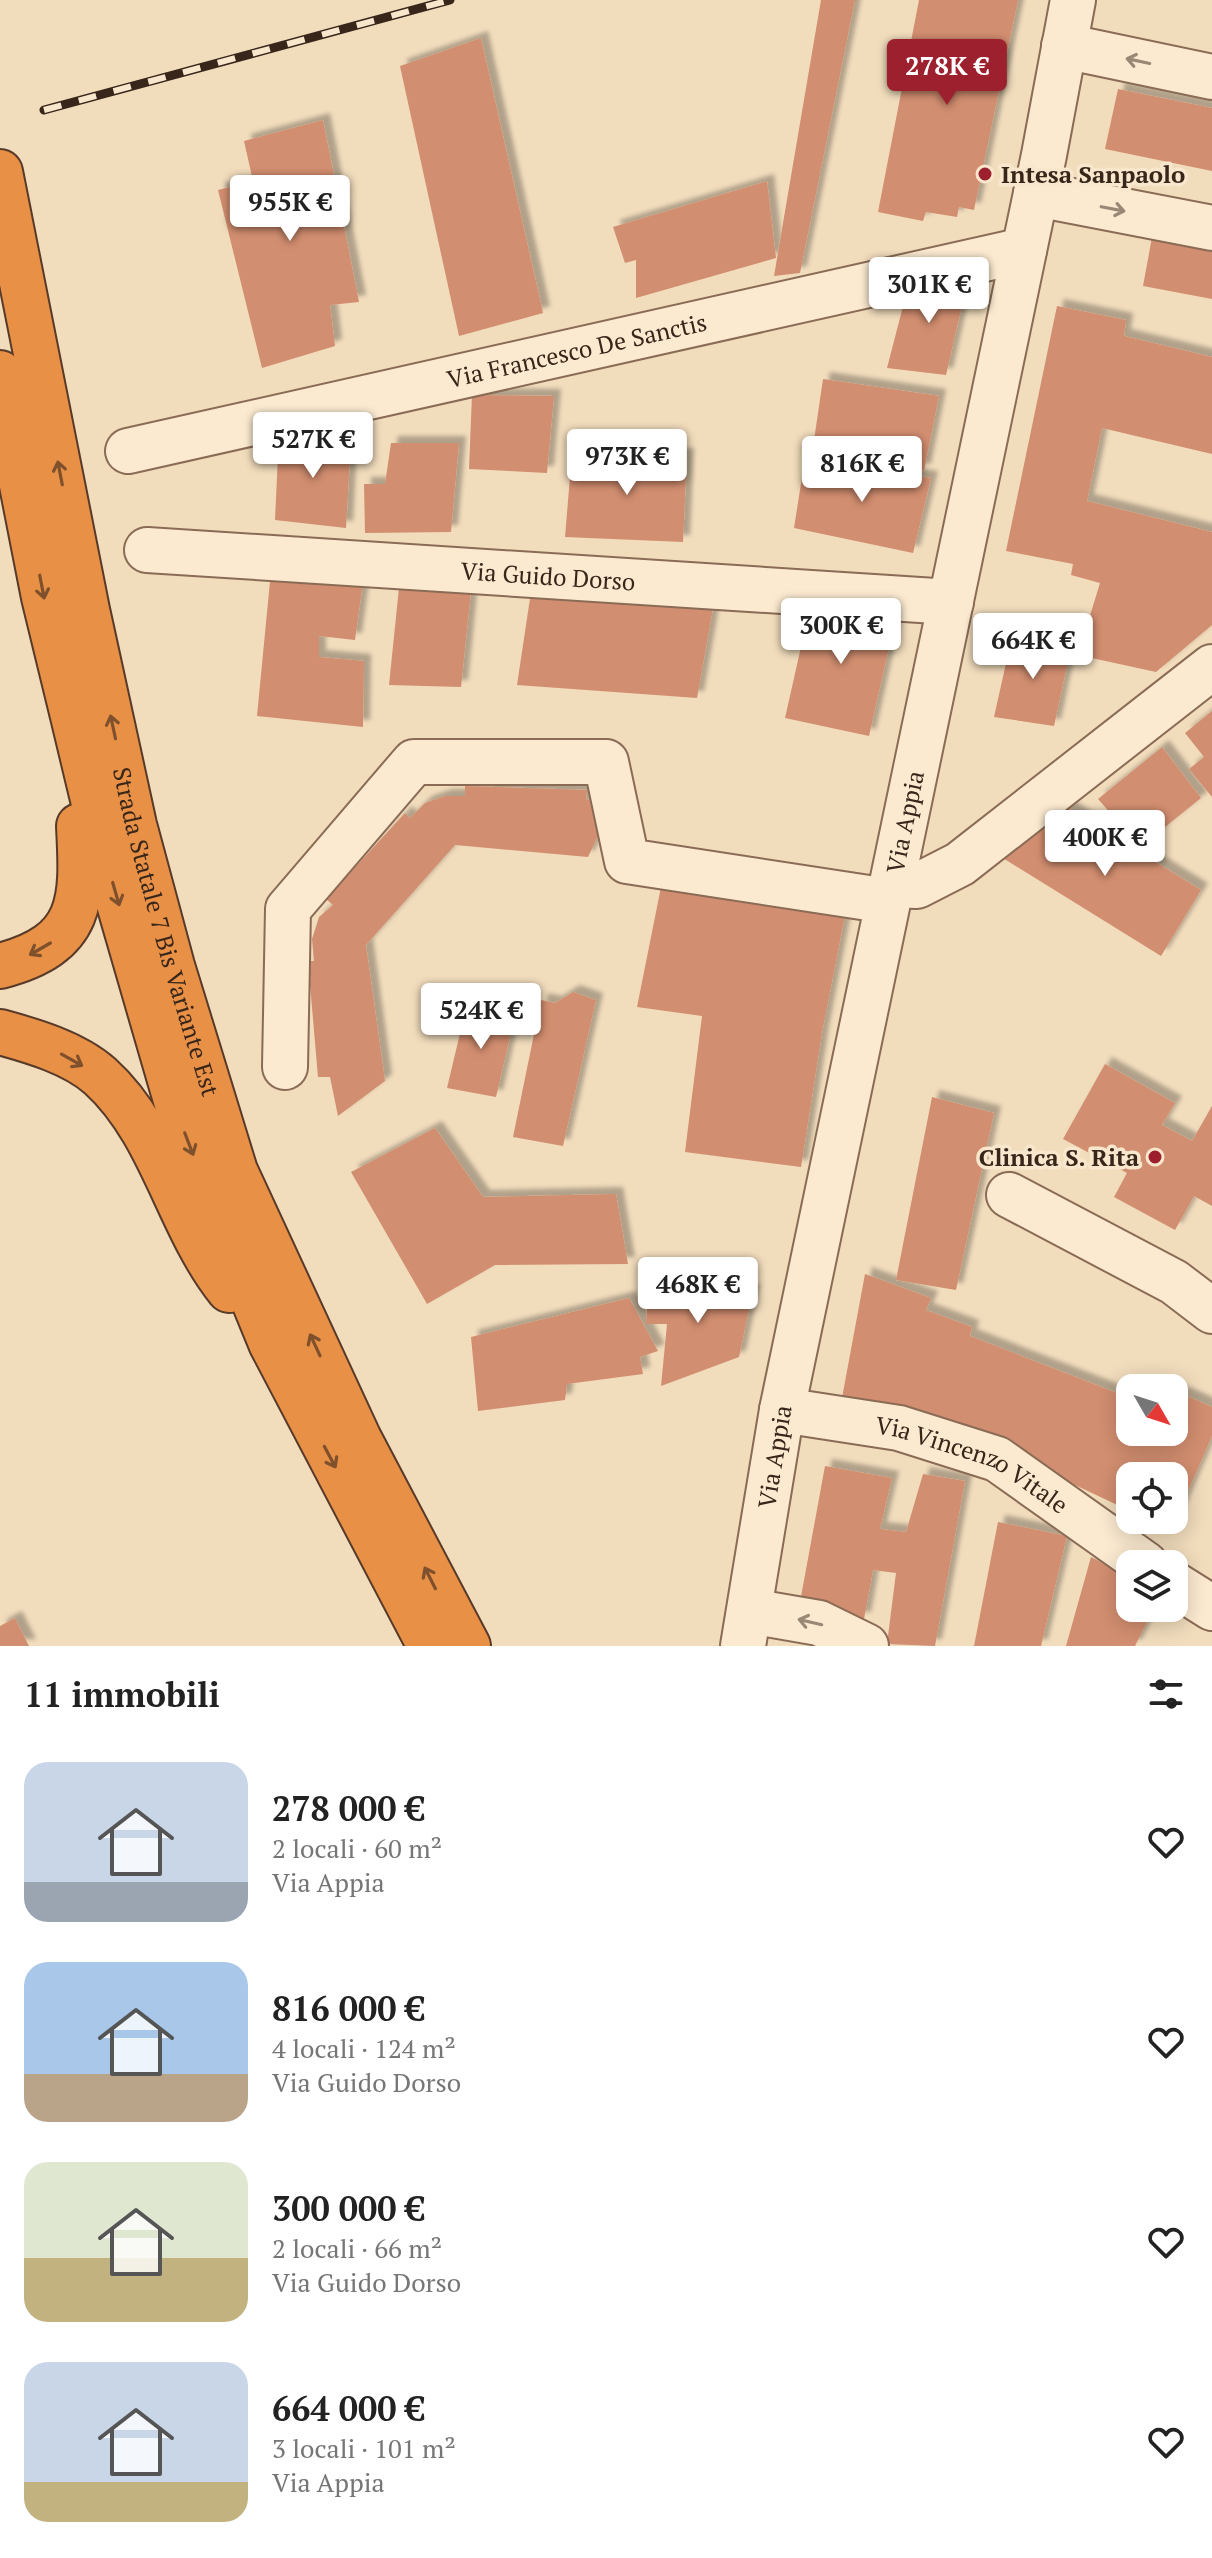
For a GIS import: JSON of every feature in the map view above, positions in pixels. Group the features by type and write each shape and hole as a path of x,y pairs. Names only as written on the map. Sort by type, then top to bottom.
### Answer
{"highway":[{"name":"Strada Statale 7 Bis Variante Est","path":"0,172 87,610 134,825 172,966 235,1171 359,1439 468,1646"},
{"name":"Strada Statale 7 Bis Variante Est","path":"0,373 44,597 113,883 186,1135 271,1343 430,1646"},
{"path":"0,966 44,948 61,935 79,902 82,886 74,720"},
{"path":"0,1032 39,1042 99,1074 137,1118 205,1260 271,1343"}],"street":[{"name":"Via Appia","path":"746,1628 782,1410 1036,194 1073,0"},
{"path":"1064,46 1212,77"},
{"path":"1036,194 1212,228"},
{"name":"Via Francesco De Sanctis","path":"128,451 1024,250"},
{"name":"Via Guido Dorso","path":"147,550 951,602"},
{"path":"285,1067 288,909 414,762 606,762 627,861 890,893 917,886 960,864 1210,673"},
{"path":"1009,1195 1174,1282 1212,1311"},
{"name":"Via Vincenzo Vitale","path":"782,1410 899,1428 997,1459 1125,1550"},
{"path":"1188,1593 1212,1608"},
{"path":"746,1628 819,1623 866,1646"}],"building":[{"path":"821,0 855,0 800,273 774,276"},
{"path":"919,0 1018,0 974,210 959,207 957,217 926,212 923,221 878,212"},
{"path":"481,38 543,313 459,336 400,66"},
{"path":"1118,89 1212,108 1212,171 1105,149"},
{"path":"323,120 359,302 330,305 335,346 262,368 218,190 253,181 244,141"},
{"path":"767,181 776,258 636,298 636,260 625,263 613,227"},
{"path":"1155,221 1212,232 1212,299 1143,286"},
{"path":"970,271 946,375 887,368 908,287"},
{"path":"1057,306 1126,320 1124,336 1212,357 1212,454 1102,428 1087,501 1212,532 1212,625 1156,672 1078,655 1100,583 1071,575 1073,564 1006,551"},
{"path":"823,379 939,396 924,471 813,447"},
{"path":"472,395 554,396 547,473 469,469"},
{"path":"279,434 351,439 346,528 275,520"},
{"path":"391,443 459,443 451,532 365,533 364,484 385,484"},
{"path":"572,453 687,455 683,542 565,537"},
{"path":"805,458 931,478 913,553 794,528"},
{"path":"271,571 364,575 355,640 319,636 319,657 364,661 363,727 257,716"},
{"path":"400,578 472,581 461,687 389,685"},
{"path":"531,592 715,597 697,698 517,685"},
{"path":"812,598 897,612 869,736 785,718"},
{"path":"1013,632 1071,647 1054,726 994,717"},
{"path":"1212,711 1212,797 1189,769 1204,757 1185,733"},
{"path":"1162,747 1201,798 1140,847 1098,799"},
{"path":"465,786 587,790 586,799 611,808 588,857 455,845 366,945 385,1081 338,1116 330,1077 318,1077 308,961 314,961 312,939 319,917 333,905 326,899 405,813 410,818 425,803 445,796 465,796"},
{"path":"1065,806 1201,890 1161,956 998,855"},
{"path":"663,877 847,905 822,1033 801,1167 685,1152 702,1016 637,1007"},
{"path":"573,992 596,1000 563,1146 513,1137 541,1000 555,1003"},
{"path":"467,1004 515,1015 496,1097 447,1088"},
{"name":"Clinica S. Rita","path":"1105,1064 1175,1103 1162,1125 1192,1141 1212,1106 1212,1206 1194,1196 1175,1230 1114,1197 1127,1173 1063,1139"},
{"path":"932,1097 994,1113 956,1290 896,1280"},
{"path":"435,1128 483,1197 616,1194 628,1264 495,1265 427,1304 351,1172"},
{"path":"865,1274 931,1298 926,1310 972,1327 970,1336 1116,1393 1116,1446 1188,1446 1188,1396 1212,1407 1212,1436 1188,1491 1188,1462 1116,1462 1116,1504 984,1442 839,1414"},
{"path":"664,1277 753,1291 739,1357 661,1386 667,1324 646,1324 648,1294"},
{"path":"629,1298 658,1351 640,1357 643,1374 567,1384 565,1400 478,1411 471,1337"},
{"path":"825,1466 892,1478 880,1529 906,1532 923,1474 965,1481 935,1646 887,1644 896,1573 873,1570 864,1619 798,1613"},
{"path":"998,1522 1067,1536 1041,1646 974,1646"},
{"path":"1091,1557 1116,1570 1116,1622 1147,1622 1135,1646 1066,1646"},
{"path":"15,1618 29,1646 0,1646 0,1626"}],"railway":[{"path":"44,110 450,0"}],"place":[{"name":"Intesa Sanpaolo","path":"985,174"},
{"name":"Clinica S. Rita","path":"1155,1157"}]}
